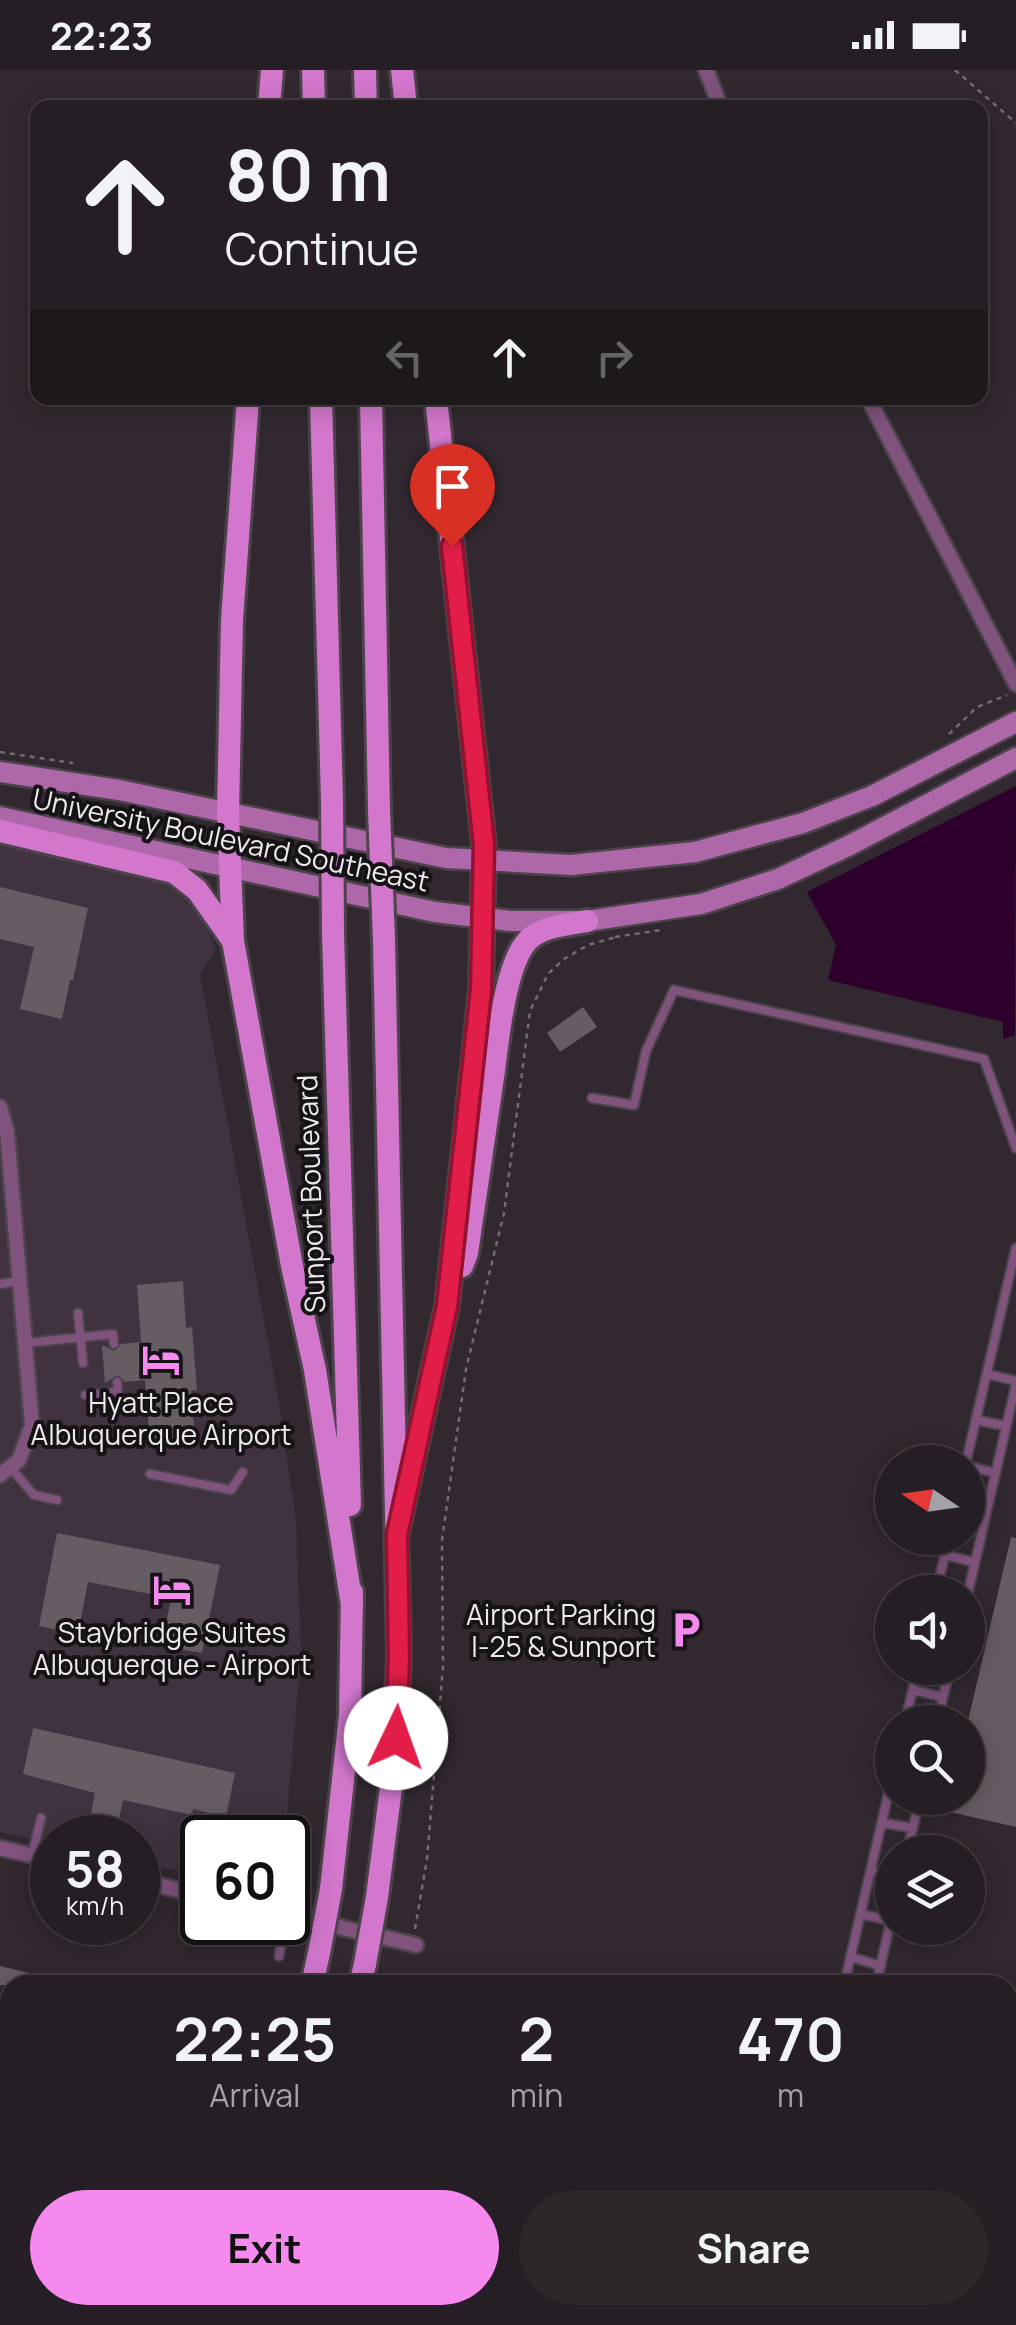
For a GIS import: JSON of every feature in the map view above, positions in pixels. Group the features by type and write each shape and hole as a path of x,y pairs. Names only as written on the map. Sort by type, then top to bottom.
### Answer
{"main road":[{"path":"270,100 272,70"},
{"path":"313,70 314,100"},
{"path":"365,70 366,100"},
{"path":"402,70 405,100"},
{"path":"247,405 216,815 230,866 233,940 284,1228 315,1370 352,1606"},
{"name":"Sunport Boulevard","path":"314,1975 331,1889 348,1753 352,1606 322,405"},
{"path":"362,1974 390,1800 397,1711 397,1534 371,405"},
{"path":"397,1534 447,1306 481,990 484,862 437,405"},
{"name":"University Boulevard Southeast","path":"0,772 119,790 216,815 405,851 529,865 626,862 695,852 758,837 872,796 1016,722"},
{"name":"University Boulevard Southeast","path":"0,817 398,906 482,918 587,921 675,909 778,879 1016,758"},
{"path":"0,831 174,872 198,890 233,940"},
{"path":"447,1306 467,1253 502,1011 514,969 524,944 536,934 547,928 587,921"}],"street":[{"path":"706,70 718,100"},
{"path":"872,405 1016,687"},
{"path":"0,1107 7,1132 32,1426 25,1450 5,1472"},
{"path":"0,1848 30,1856"},
{"path":"310,1918 414,1945"}],"lane":[{"path":"592,1098 634,1104 646,1051 674,990 984,1059 1016,1148"},
{"path":"971,1445 1016,1248"},
{"path":"0,1284 20,1281"},
{"path":"78,1313 83,1363"},
{"path":"26,1342 113,1334 114,1344"},
{"path":"985,1517 1016,1382 986,1374"},
{"path":"85,1394 118,1392 118,1382"},
{"path":"976,1420 1006,1426"},
{"path":"985,1470 996,1473"},
{"path":"5,1472 34,1495 57,1500"},
{"path":"150,1474 231,1490 243,1472"},
{"path":"940,1575 944,1555 974,1562"},
{"path":"971,1575 976,1555"},
{"path":"910,1705 914,1685"},
{"path":"942,1705 946,1685"},
{"path":"913,1690 944,1697"},
{"path":"846,1975 884,1815"},
{"path":"911,1835 916,1815"},
{"path":"882,1823 913,1828"},
{"path":"871,1871 875,1872"},
{"path":"861,1914 875,1916"},
{"path":"279,1956 281,1945"},
{"path":"879,1975 886,1945"},
{"path":"850,1958 881,1966"}],"path":[{"path":"955,70 1016,123"},
{"path":"941,741 977,707 1016,687"},
{"path":"204,852 216,815"},
{"path":"414,1945 427,1860 436,1756 442,1667 442,1540 466,1369 504,1213 530,1011 548,974 564,959 588,945 616,937"}],"shaded area":[{"path":"1016,786 1015,1035 1003,1039 1003,1022 828,980 836,945 807,892"},
{"path":"0,841 168,879 196,901 216,949 200,974 278,1396 296,1521 301,1658 287,1815 180,1815 180,1871 160,1867 160,1815 30,1815 30,1838 0,1832"}],"building":[{"path":"0,887 88,908 62,1019 20,1009 34,947 0,939"},
{"path":"583,1007 597,1027 560,1052 547,1033"},
{"name":"Hyatt Place Albuquerque Airport","path":"183,1281 186,1328 192,1327 197,1390 191,1391 195,1438 150,1442 145,1380 125,1382 117,1375 105,1383 102,1345 114,1351 121,1344 141,1342 137,1285"},
{"name":"Staybridge Suites Albuquerque - Airport","path":"57,1533 220,1565 202,1653 162,1646 171,1598 88,1582 78,1634 39,1626"},
{"path":"1011,1537 1016,1538 1016,1827 964,1815 985,1815 985,1705 972,1705 976,1685 985,1685 985,1648"},
{"path":"33,1728 235,1773 226,1815 193,1809 192,1815 123,1800 120,1815 91,1815 95,1793 23,1774"},
{"path":"0,1966 37,1975 0,1975"}],"place":[{"name":"Hyatt Place Albuquerque Airport","path":"161,1360"},
{"name":"Staybridge Suites Albuquerque - Airport","path":"172,1590"},
{"name":"Airport Parking I-25 & Sunport","path":"686,1630"}],"route":[{"path":"396,1738 397,1534 447,1306 481,990 484,845 452,546"}]}
